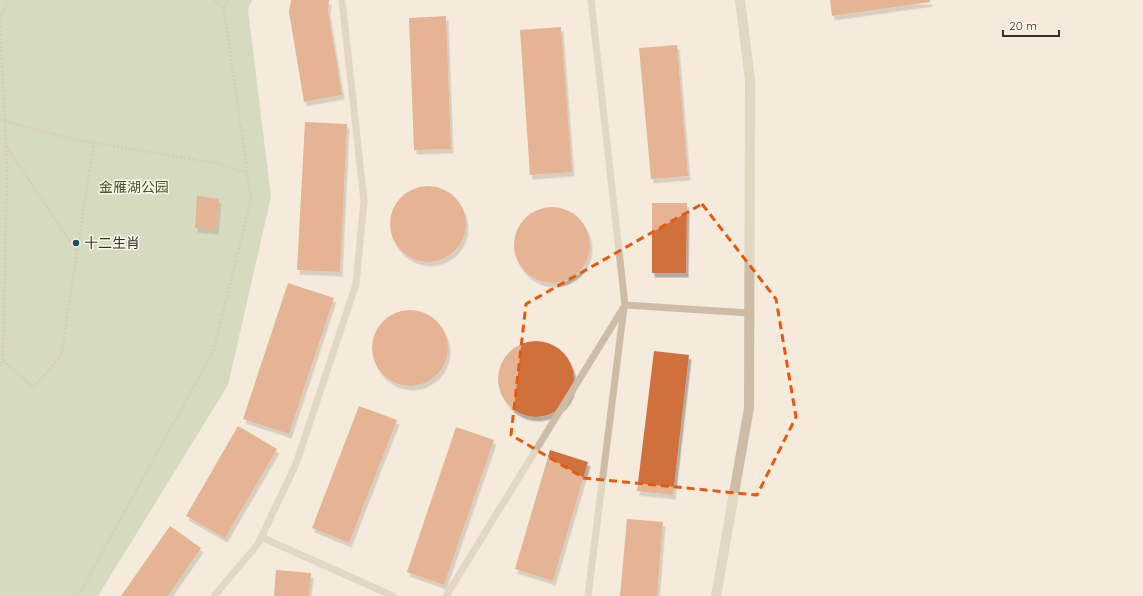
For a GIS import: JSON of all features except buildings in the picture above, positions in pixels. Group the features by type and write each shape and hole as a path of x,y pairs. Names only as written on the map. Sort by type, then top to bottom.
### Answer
{"street":[{"path":"716,596 749,408 750,80 740,0"}],"lane":[{"path":"214,596 258,544 296,464 356,284 364,201 342,0"},
{"path":"588,596 625,305 591,0"},
{"path":"625,305 749,313"},
{"path":"446,596 625,305"},
{"path":"261,537 393,596"}],"path":[{"path":"0,366 3,361 7,171 0,18 9,0"},
{"path":"215,0 224,9"},
{"path":"78,596 214,350 251,199 224,9 228,0"},
{"path":"0,120 94,142 215,163 247,173"},
{"path":"3,361 34,387 61,356 94,142"},
{"path":"6,146 77,252"}],"highlighted area":[{"path":"702,204 776,299 796,417 757,495 584,478 511,435 526,304"}],"green space":[{"name":"金雁湖公园","path":"0,0 252,0 248,10 271,197 228,385 98,596 0,596"}],"place":[{"name":"十二生肖","path":"76,243"}]}
